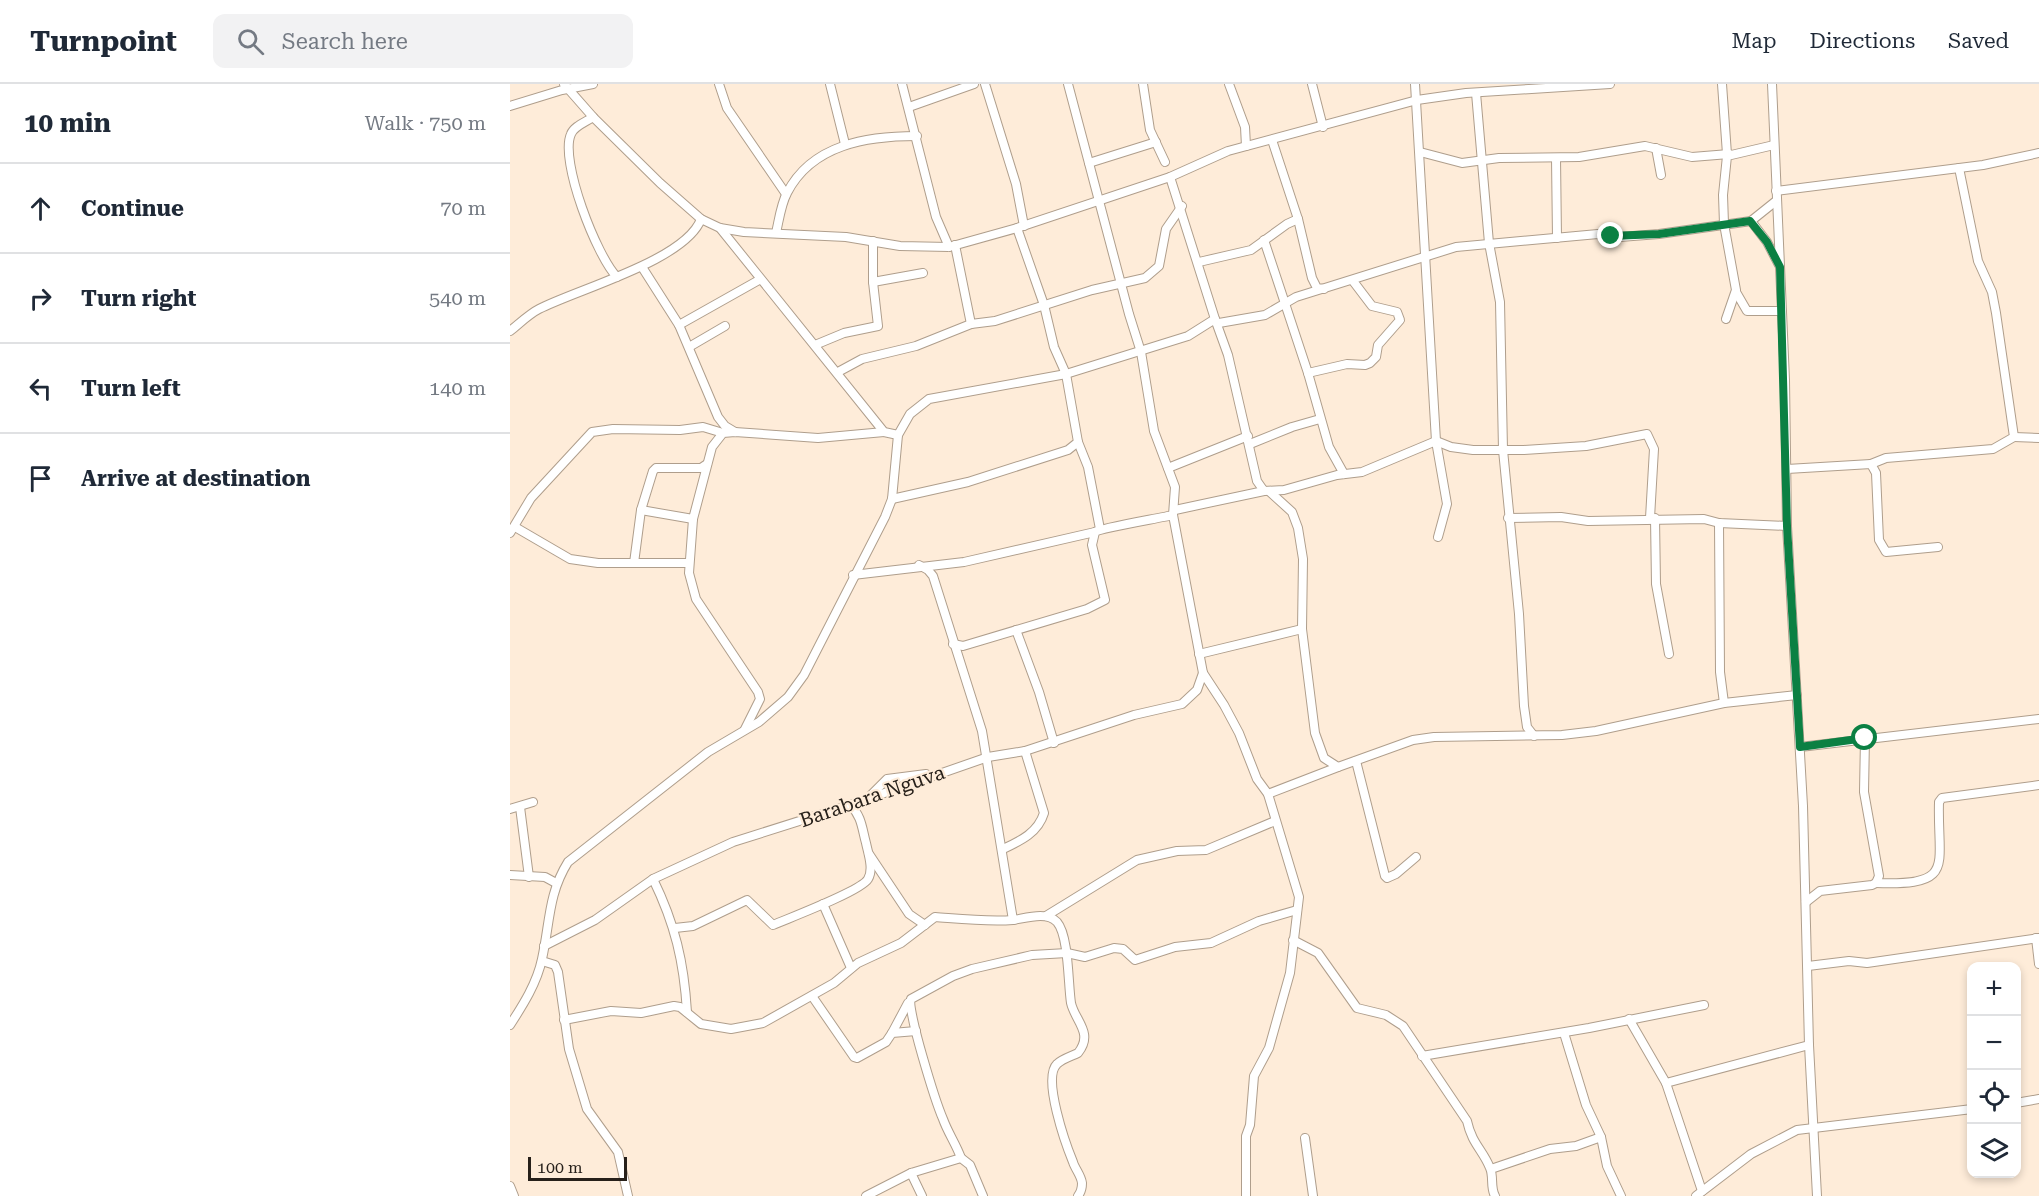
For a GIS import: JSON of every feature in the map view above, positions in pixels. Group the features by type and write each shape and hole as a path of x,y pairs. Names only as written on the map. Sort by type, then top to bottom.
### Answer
{"street":[{"path":"510,106 565,87 593,84"},
{"path":"719,84 727,108 786,194"},
{"path":"830,84 845,144"},
{"path":"902,84 936,217 952,246 971,324"},
{"path":"909,107 974,84"},
{"path":"953,644 963,646 1087,609 1105,600 1092,545 1097,530 1088,467 1078,442 1066,374 1054,346 1020,227 1014,175 985,84"},
{"path":"1068,84 1120,282 1141,352 1154,431 1174,487 1174,512 1203,673 1234,724 1257,779 1268,794 1299,897 1290,973 1277,1012 1274,1031 1254,1076 1250,1125 1246,1136 1246,1196"},
{"path":"1143,84 1150,130 1165,162"},
{"path":"1229,84 1245,127 1246,146"},
{"path":"1312,84 1323,127"},
{"path":"1415,84 1436,441 1447,504 1438,537"},
{"path":"565,87 593,117 701,219 720,228 873,241 900,246 952,246 1020,227 1170,177 1246,146 1417,100 1466,88 1476,93 1610,84"},
{"path":"1722,84 1728,154 1723,195 1724,224 1736,290 1747,311 1782,311"},
{"path":"1772,84 1782,311 1787,526 1800,747 1812,1127 1817,1196"},
{"path":"1476,93 1489,243 1500,302 1503,450 1529,733"},
{"path":"593,117 572,131 569,137 572,165 591,234 608,269 617,277"},
{"path":"776,233 786,194 800,173 825,153 845,144 868,138 917,136"},
{"path":"1272,140 1298,219 1312,278 1317,288 1326,289"},
{"path":"1089,163 1156,141"},
{"path":"1419,152 1462,163 1483,159 1579,157 1631,147 1656,148 1692,157 1728,154 1774,145"},
{"path":"1656,148 1661,175"},
{"path":"1776,191 1959,168 2039,153"},
{"path":"1556,158 1557,238"},
{"path":"1959,168 1978,261 1992,292 2014,437"},
{"path":"1170,177 1182,206 1217,321 1249,440 1257,481 1292,512 1298,528 1303,559 1302,629 1315,733 1324,758 1338,767"},
{"path":"510,1025 529,994 542,961 556,883 564,868 578,852 651,799 701,758 777,708 802,678 892,499 898,435 910,414 928,399 1066,374 1188,336 1217,321 1265,315 1296,297 1456,247 1598,234 1620,237 1659,234 1750,221 1776,201"},
{"path":"838,372 862,358 916,346 971,324 995,321 1120,282 1145,278 1154,273 1159,266 1166,229 1182,206"},
{"path":"510,331 536,310 642,267 691,236 701,219"},
{"path":"1199,262 1251,250 1287,224 1298,219"},
{"path":"1750,221 1767,242 1780,267"},
{"path":"720,228 759,280 838,372 884,432"},
{"path":"1264,240 1308,373 1329,447 1344,474"},
{"path":"814,345 844,333 877,327 873,282 873,241"},
{"path":"642,267 679,326 718,417 725,426 735,432"},
{"path":"873,282 923,273"},
{"path":"679,326 759,280"},
{"path":"1308,373 1347,364 1370,363 1376,357 1378,345 1400,320 1397,312 1372,306 1353,281"},
{"path":"1726,319 1736,290"},
{"path":"689,347 725,326"},
{"path":"718,417 719,432 707,464 693,519 689,573 696,599 758,692 760,699 744,729"},
{"path":"1168,468 1320,419"},
{"path":"690,563 634,563 570,559 513,530 531,498 592,432 613,429 680,430 703,427 719,432 818,438 884,432 898,435"},
{"path":"853,575 919,565 964,562 1097,530 1120,527 1174,512 1362,472 1436,441 1451,447 1503,450 1586,446 1647,434 1654,449 1652,518 1656,584 1669,654"},
{"path":"1787,469 1871,464 1886,458 1993,449 2014,437 2039,438"},
{"path":"892,499 968,482 1068,450 1078,442"},
{"path":"634,563 641,510 656,468 701,468 707,464"},
{"path":"1871,464 1876,473 1882,548 1886,552 1938,547"},
{"path":"641,510 693,519"},
{"path":"1508,518 1561,517 1588,521 1652,518 1704,519 1719,523 1787,526"},
{"path":"1719,523 1720,672 1724,703"},
{"path":"919,565 933,576 988,757 1013,920"},
{"path":"1199,654 1302,629"},
{"path":"1016,630 1040,692 1054,742"},
{"path":"956,654 963,646"},
{"name":"Barabara Nguva","path":"544,946 595,920 653,879 733,842 850,805 988,757 1025,751 1134,715 1182,704 1197,690 1203,673"},
{"path":"1268,794 1413,740 1434,736 1605,730 1724,703 1797,695"},
{"path":"1800,747 2039,718"},
{"path":"1865,738 1864,792 1878,865 1876,883"},
{"path":"1003,849 1027,837 1041,822 1044,813 1025,751"},
{"path":"1356,761 1386,878 1396,874 1416,857"},
{"path":"1806,902 1816,893 1876,883 1930,879 1940,860 1939,802 1942,798 2039,785"},
{"path":"510,809 533,802"},
{"path":"675,928 693,927 747,900 773,925 823,904 864,883 871,870 868,853 860,817 850,805"},
{"path":"520,807 529,877"},
{"path":"564,1020 611,1011 652,1011 674,1006 687,1012 700,1024 731,1029 763,1023 834,983 851,968 901,943 935,917 1013,920 1046,916 1137,860 1177,851 1206,850 1275,821"},
{"path":"868,853 909,914 925,925"},
{"path":"510,875 545,877 564,868"},
{"path":"545,877 556,883"},
{"path":"653,879 675,928 687,1012"},
{"path":"1805,885 1816,893"},
{"path":"823,904 851,968"},
{"path":"812,996 854,1057 857,1058 879,1046 892,1033 908,1003 919,993 972,969 1032,955 1067,953 1075,957 1085,957 1114,948 1123,949 1135,960 1174,947 1211,943 1259,921 1297,910"},
{"path":"1046,916 1056,921 1067,953 1071,1004 1083,1025 1085,1035 1078,1053 1054,1067 1053,1088 1057,1115 1073,1163 1081,1177 1082,1190 1078,1196"},
{"path":"1808,966 1849,961 1867,963 2037,938 2039,964"},
{"path":"1293,940 1318,953 1357,1008 1397,1019 1467,1121 1471,1138 1491,1169 1492,1188 1496,1196"},
{"path":"542,961 555,964 558,972 564,1020 587,1109 618,1152 628,1196"},
{"path":"908,1003 943,1121 961,1158 970,1165 983,1196"},
{"path":"1422,1056 1564,1033 1704,1005"},
{"path":"1629,1019 1666,1083 1699,1194 1767,1145 1790,1133 1812,1127 1967,1109"},
{"path":"892,1033 916,1031"},
{"path":"1564,1033 1586,1105 1601,1137 1607,1166 1622,1196"},
{"path":"1666,1083 1809,1045"},
{"path":"2021,1102 2039,1099"},
{"path":"1491,1169 1550,1149 1576,1146 1601,1137"},
{"path":"1305,1138 1313,1196"},
{"path":"868,1196 911,1173 961,1158"},
{"path":"911,1173 922,1196"},
{"path":"510,1186 514,1196"}],"route":[{"path":"1611,236 1680,232 1750,221 1767,242 1780,267 1785,380 1787,526 1800,747 1865,738"}]}
